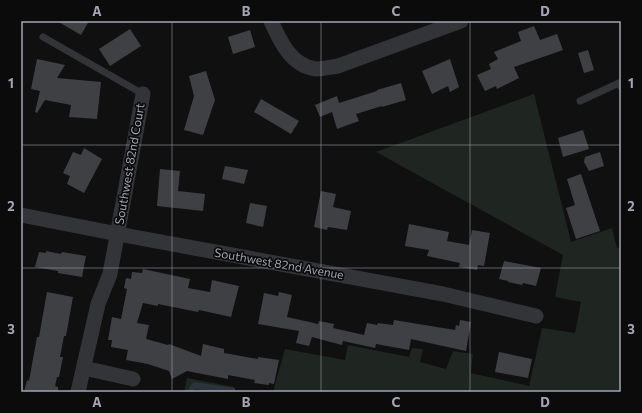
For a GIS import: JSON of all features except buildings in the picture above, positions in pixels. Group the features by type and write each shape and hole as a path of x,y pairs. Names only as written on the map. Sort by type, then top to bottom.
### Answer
{"street":[{"path":"271,21 280,41 290,55 305,66 317,69 338,66 461,21"},
{"name":"Southwest 82nd Court","path":"78,392 98,304 110,274 143,94"},
{"name":"Southwest 82nd Avenue","path":"21,215 443,294 536,316"},
{"path":"84,368 133,379"}],"lane":[{"path":"43,37 143,94"},
{"path":"580,101 619,83 621,86"}],"shaded area":[{"path":"534,94 571,242 612,228 617,248 621,247 621,392 273,392 285,349 345,360 348,345 409,357 412,348 423,349 420,362 446,369 453,351 473,354 471,373 529,386 542,328 575,333 581,302 555,297 563,255 376,152"},
{"path":"187,378 234,387 233,392 184,392"},
{"path":"194,382 235,388 235,392 216,392 195,389 193,392 187,392"}]}
